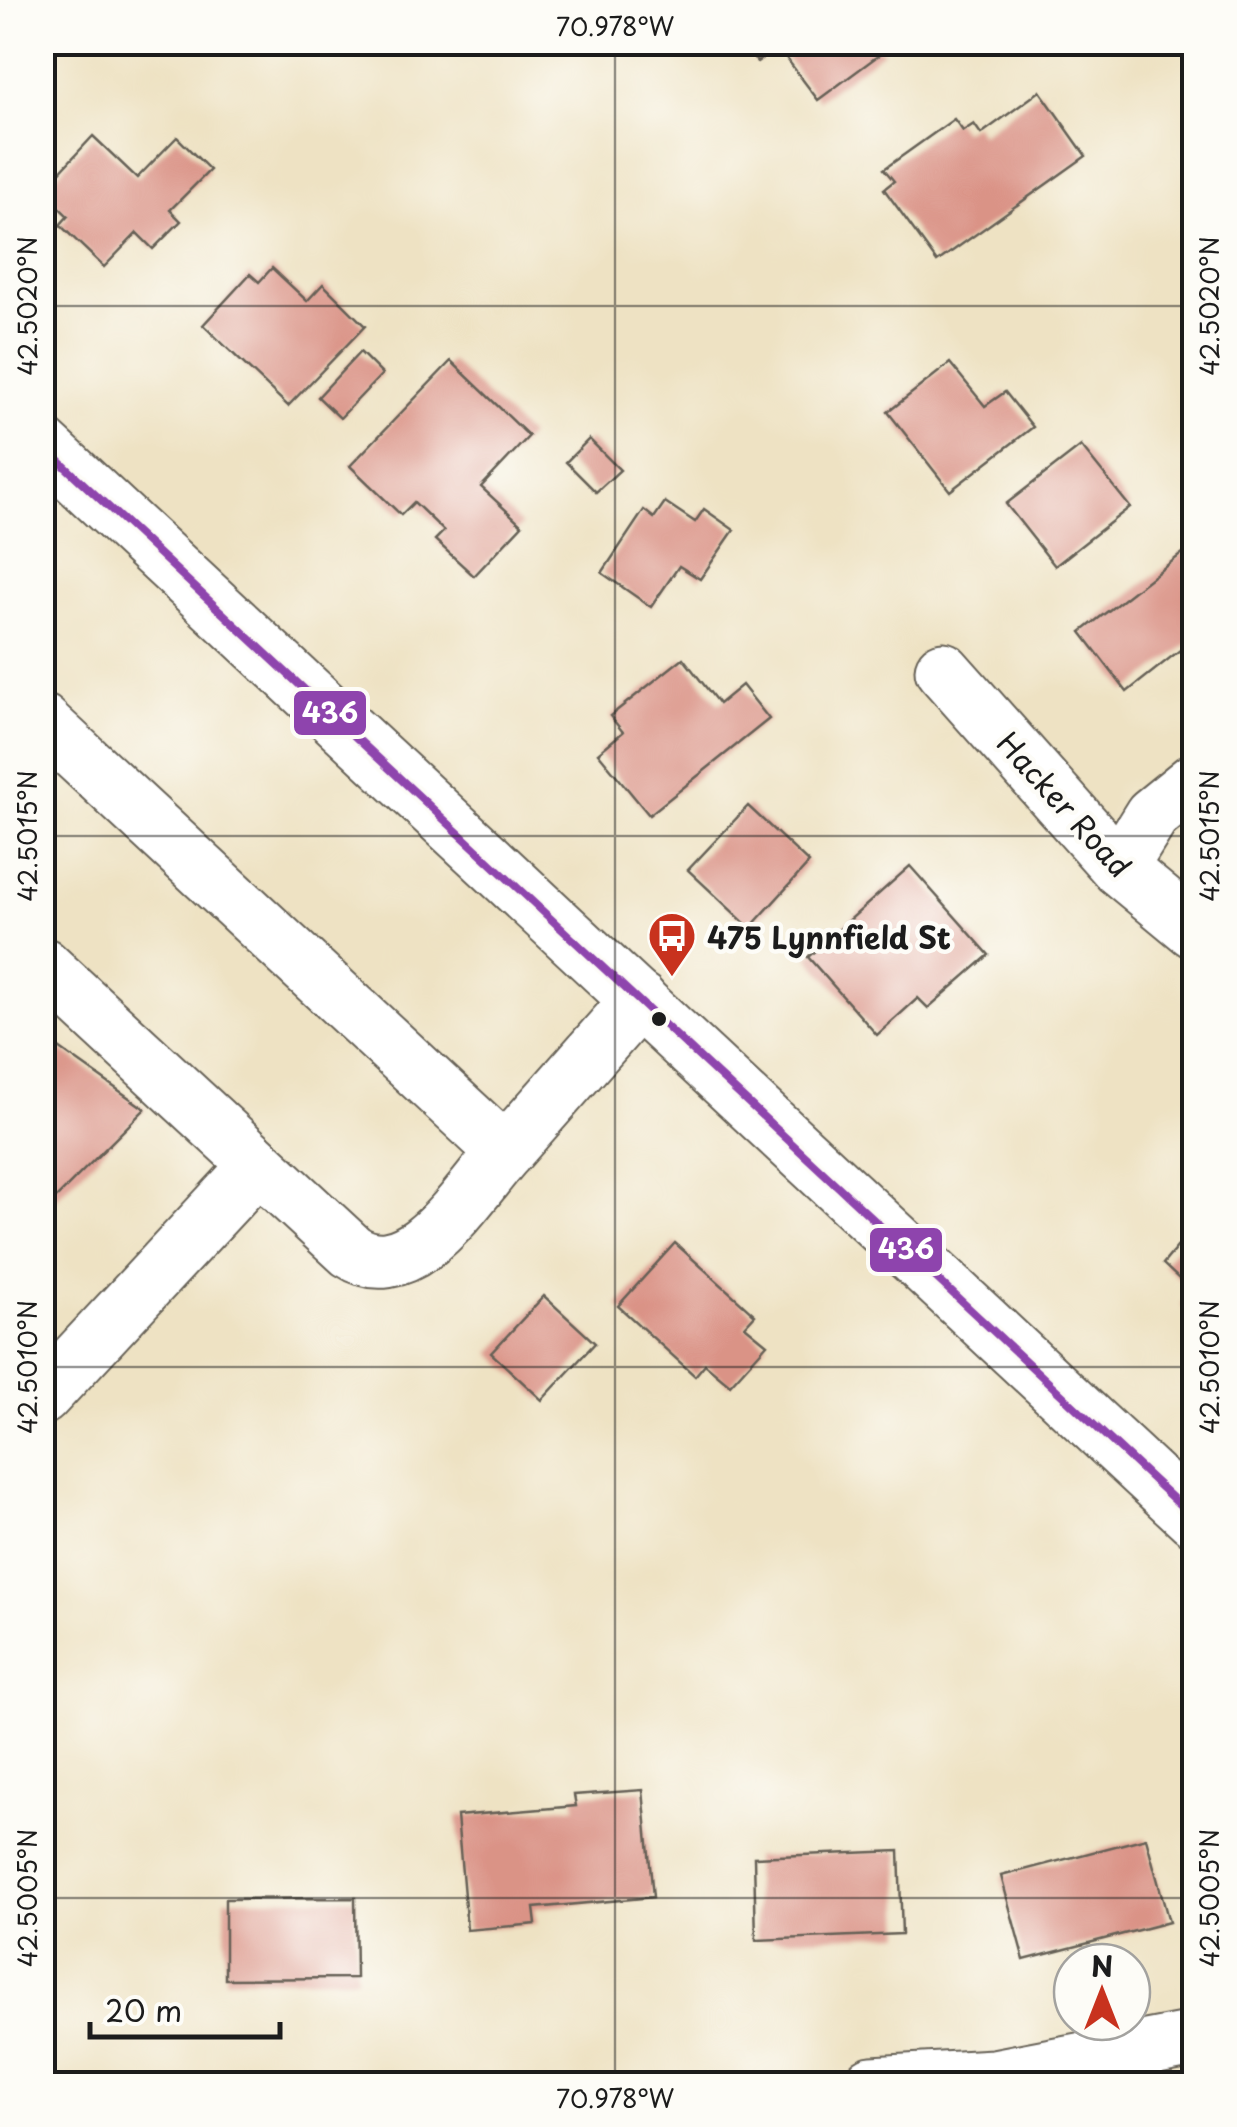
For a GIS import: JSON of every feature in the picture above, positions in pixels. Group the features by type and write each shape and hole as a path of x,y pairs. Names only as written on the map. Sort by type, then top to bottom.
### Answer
{"main road":[{"path":"42,445 1194,1518"},
{"name":"Hacker Road","path":"943,670 1118,868 1194,930"},
{"path":"42,722 505,1152"},
{"path":"1118,868 1152,815 1194,781"},
{"path":"42,965 351,1250 386,1263 419,1247 639,1000"},
{"path":"42,1397 258,1164"},
{"path":"872,2084 994,2076 1194,2039"}],"building":[{"path":"742,42 876,42 883,52 818,100 778,47 757,62"},
{"path":"1040,91 1086,156 937,262 884,189 894,181 884,169 954,119 963,131 974,124 981,134"},
{"path":"93,136 137,178 177,137 210,170 170,210 181,221 153,249 137,233 104,267 60,225 68,216 42,191"},
{"path":"272,268 307,301 323,284 365,326 288,406 203,325 250,274 259,282"},
{"path":"360,352 382,374 340,418 318,397"},
{"path":"451,361 529,436 481,487 522,525 474,576 435,540 444,531 414,502 401,515 350,466"},
{"path":"950,363 985,406 1005,392 1033,427 950,491 888,412"},
{"path":"589,439 620,470 596,492 566,462"},
{"path":"1081,446 1130,507 1055,566 1006,504"},
{"path":"665,502 695,522 704,509 734,530 700,579 679,566 651,607 602,573 644,510 654,518"},
{"path":"1188,549 1194,557 1194,639 1127,692 1081,632"},
{"path":"683,658 719,704 742,685 769,719 649,815 598,753 623,732 610,716"},
{"path":"748,806 809,863 750,928 688,870"},
{"path":"910,866 989,955 928,1008 918,998 877,1035 808,957"},
{"path":"42,1036 145,1109 42,1212"},
{"path":"1194,1227 1194,1317 1181,1305 1192,1291 1163,1264"},
{"path":"675,1243 755,1315 745,1326 767,1344 730,1385 705,1364 695,1376 618,1306"},
{"path":"544,1296 595,1343 542,1400 491,1353"},
{"path":"643,1790 653,1897 534,1908 536,1924 467,1930 457,1816 576,1806 574,1795"},
{"path":"1146,1838 1169,1922 1093,1942 1052,1942 1052,1953 1024,1960 1001,1876"},
{"path":"899,1851 902,1934 756,1940 754,1857"},
{"path":"42,1867 46,1867 49,1983 42,1983"},
{"path":"355,1898 356,1978 225,1979 225,1899"}],"transit line":[{"name":"436","path":"42,445 1194,1518"}],"place":[{"name":"475 Lynnfield St","path":"672,978"}]}
